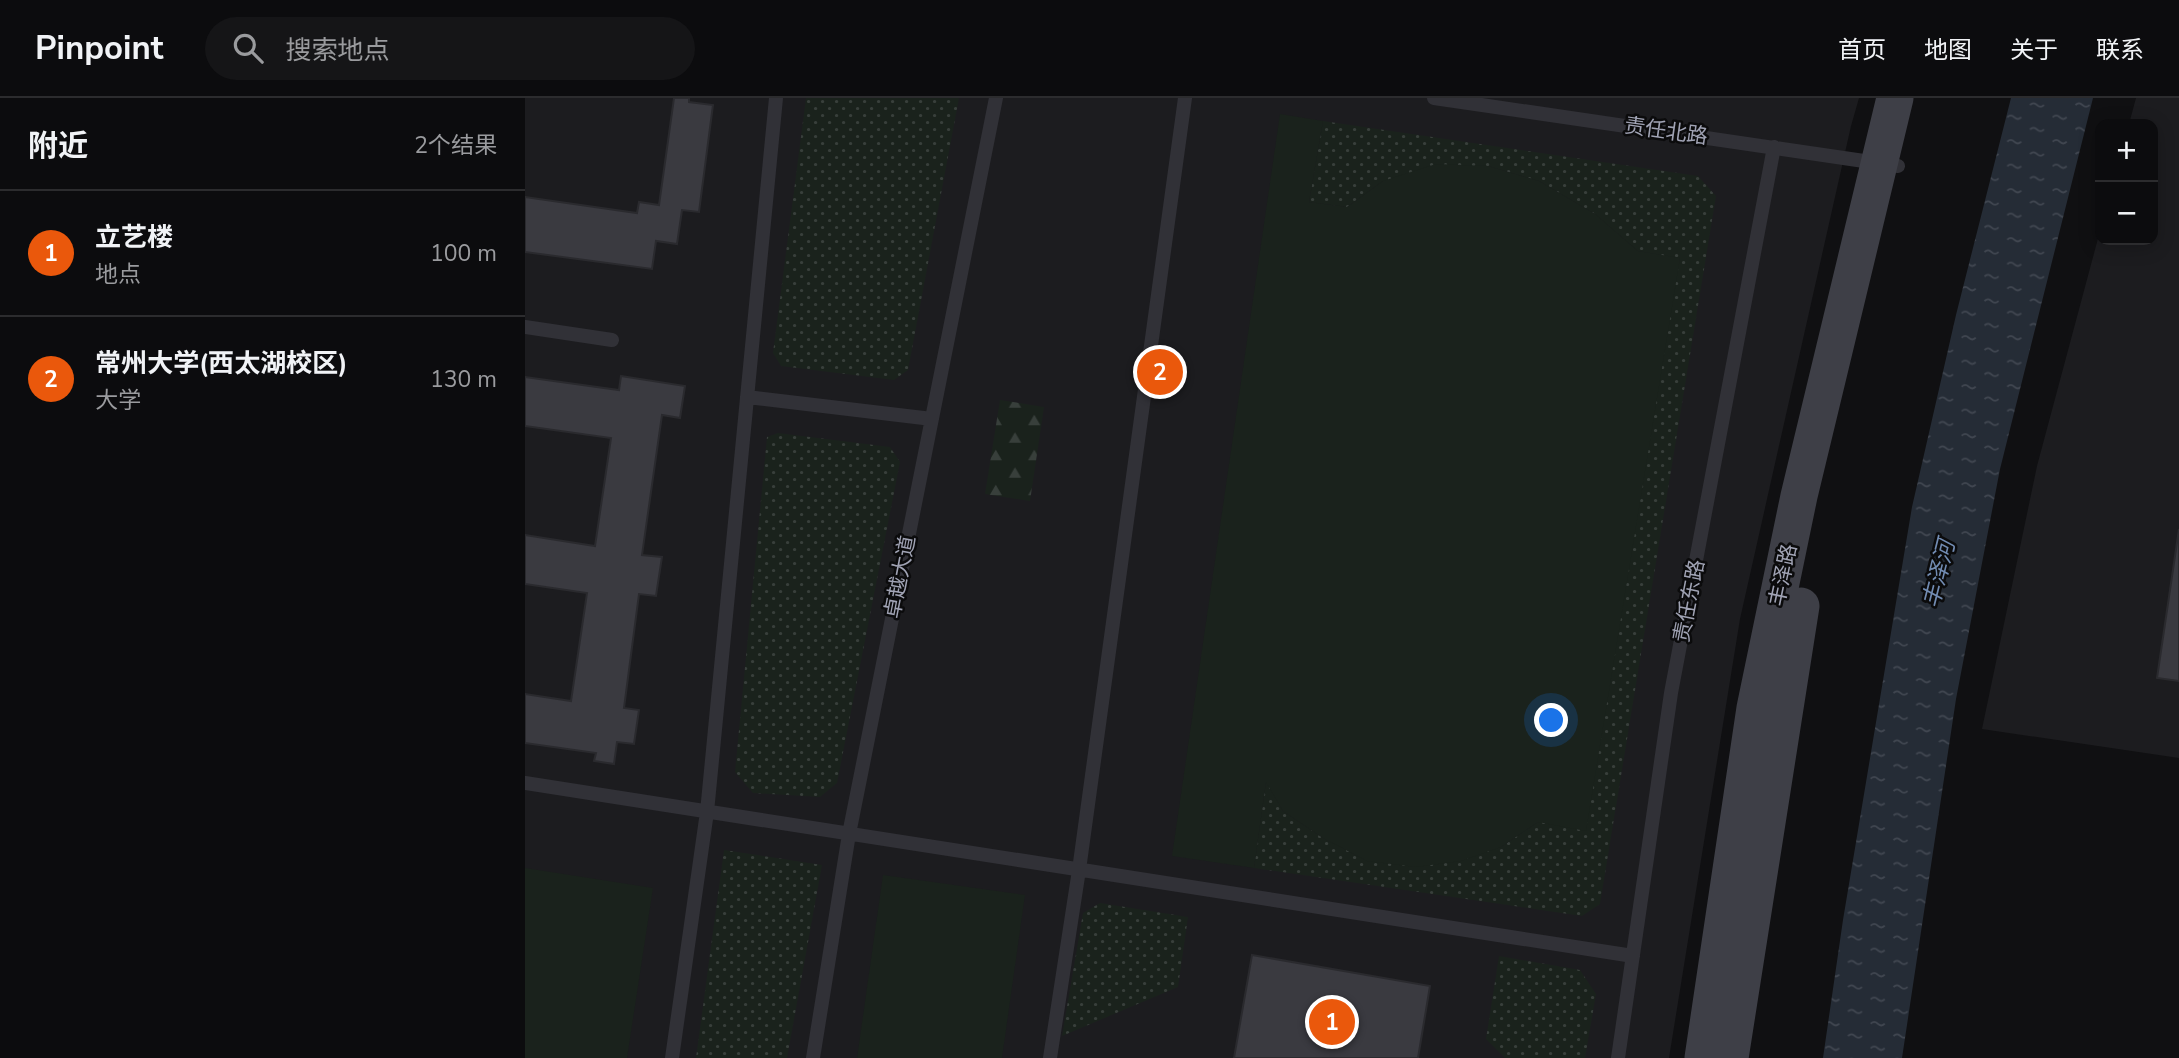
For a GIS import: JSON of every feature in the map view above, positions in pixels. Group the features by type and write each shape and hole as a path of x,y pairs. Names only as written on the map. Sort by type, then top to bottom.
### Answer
{"street":[{"name":"丰泽路","path":"1730,1058 1786,693 1821,490 1888,164 1895,98"},
{"name":"丰泽路","path":"1703,1058 1755,708 1799,496 1888,164 1915,98"}],"lane":[{"path":"672,1058 707,812 776,98"},
{"name":"卓越大道","path":"813,1058 849,834 996,98"},
{"path":"1050,1058 1079,870 1185,98"},
{"name":"责任北路","path":"1434,98 1888,164"},
{"name":"责任东路","path":"1618,1058 1671,693 1774,147"},
{"path":"525,327 613,340"},
{"path":"747,397 932,419"},
{"path":"525,783 1633,956"}],"shaded area":[{"path":"525,98 1859,98 1740,619 1669,1058 525,1058"},
{"path":"2136,98 2179,98 2179,758 1982,729 2037,466 2096,245 2158,245 2158,119 2130,119"}],"green space":[{"path":"806,98 959,98 908,370 894,380 781,366 773,353"},
{"path":"1280,114 1323,121 1309,202 1347,207 1383,181 1436,164 1488,166 1539,181 1595,214 1638,251 1680,258 1586,831 1538,822 1501,847 1461,861 1416,867 1367,861 1323,838 1283,811 1266,782 1254,868 1172,856"},
{"path":"1323,121 1698,176 1716,196 1600,904 1582,916 1254,868 1266,781 1283,811 1323,838 1368,861 1501,847 1538,822 1680,259 1638,251 1595,214 1539,181 1488,166 1383,181 1347,207 1309,202"},
{"path":"1000,400 1044,407 1030,501 985,494"},
{"path":"778,433 890,447 900,462 837,783 820,797 753,793 735,772 767,437"},
{"path":"724,850 822,865 787,1058 696,1058"},
{"path":"525,868 653,888 627,1058 525,1058"},
{"path":"883,875 1025,895 1002,1058 857,1058"},
{"path":"1100,903 1188,917 1178,987 1062,1036 1083,913"},
{"path":"1499,956 1580,970 1596,994 1585,1058 1505,1058 1486,1039"}],"water":[{"name":"丰泽河","path":"2011,98 2093,98 2000,469 1956,699 1902,1058 1823,1058 1843,920 1912,507 1956,315"}],"building":[{"path":"674,98 689,98 689,102 713,105 699,212 682,210 677,244 656,241 652,269 525,252 525,197 637,213 639,202 659,205"},
{"path":"621,376 685,386 680,418 662,415 642,555 662,557 656,596 639,594 624,708 639,710 634,744 617,742 614,764 594,761 596,753 525,743 525,694 571,701 587,593 525,584 525,535 595,546 611,438 525,426 525,377 619,390"},
{"path":"2179,529 2179,681 2157,678"},
{"path":"1252,955 1430,986 1418,1058 1234,1058"}],"place":[{"name":"常州大学(西太湖校区)","path":"1160,372"},
{"name":"立艺楼","path":"1332,1022"}]}
